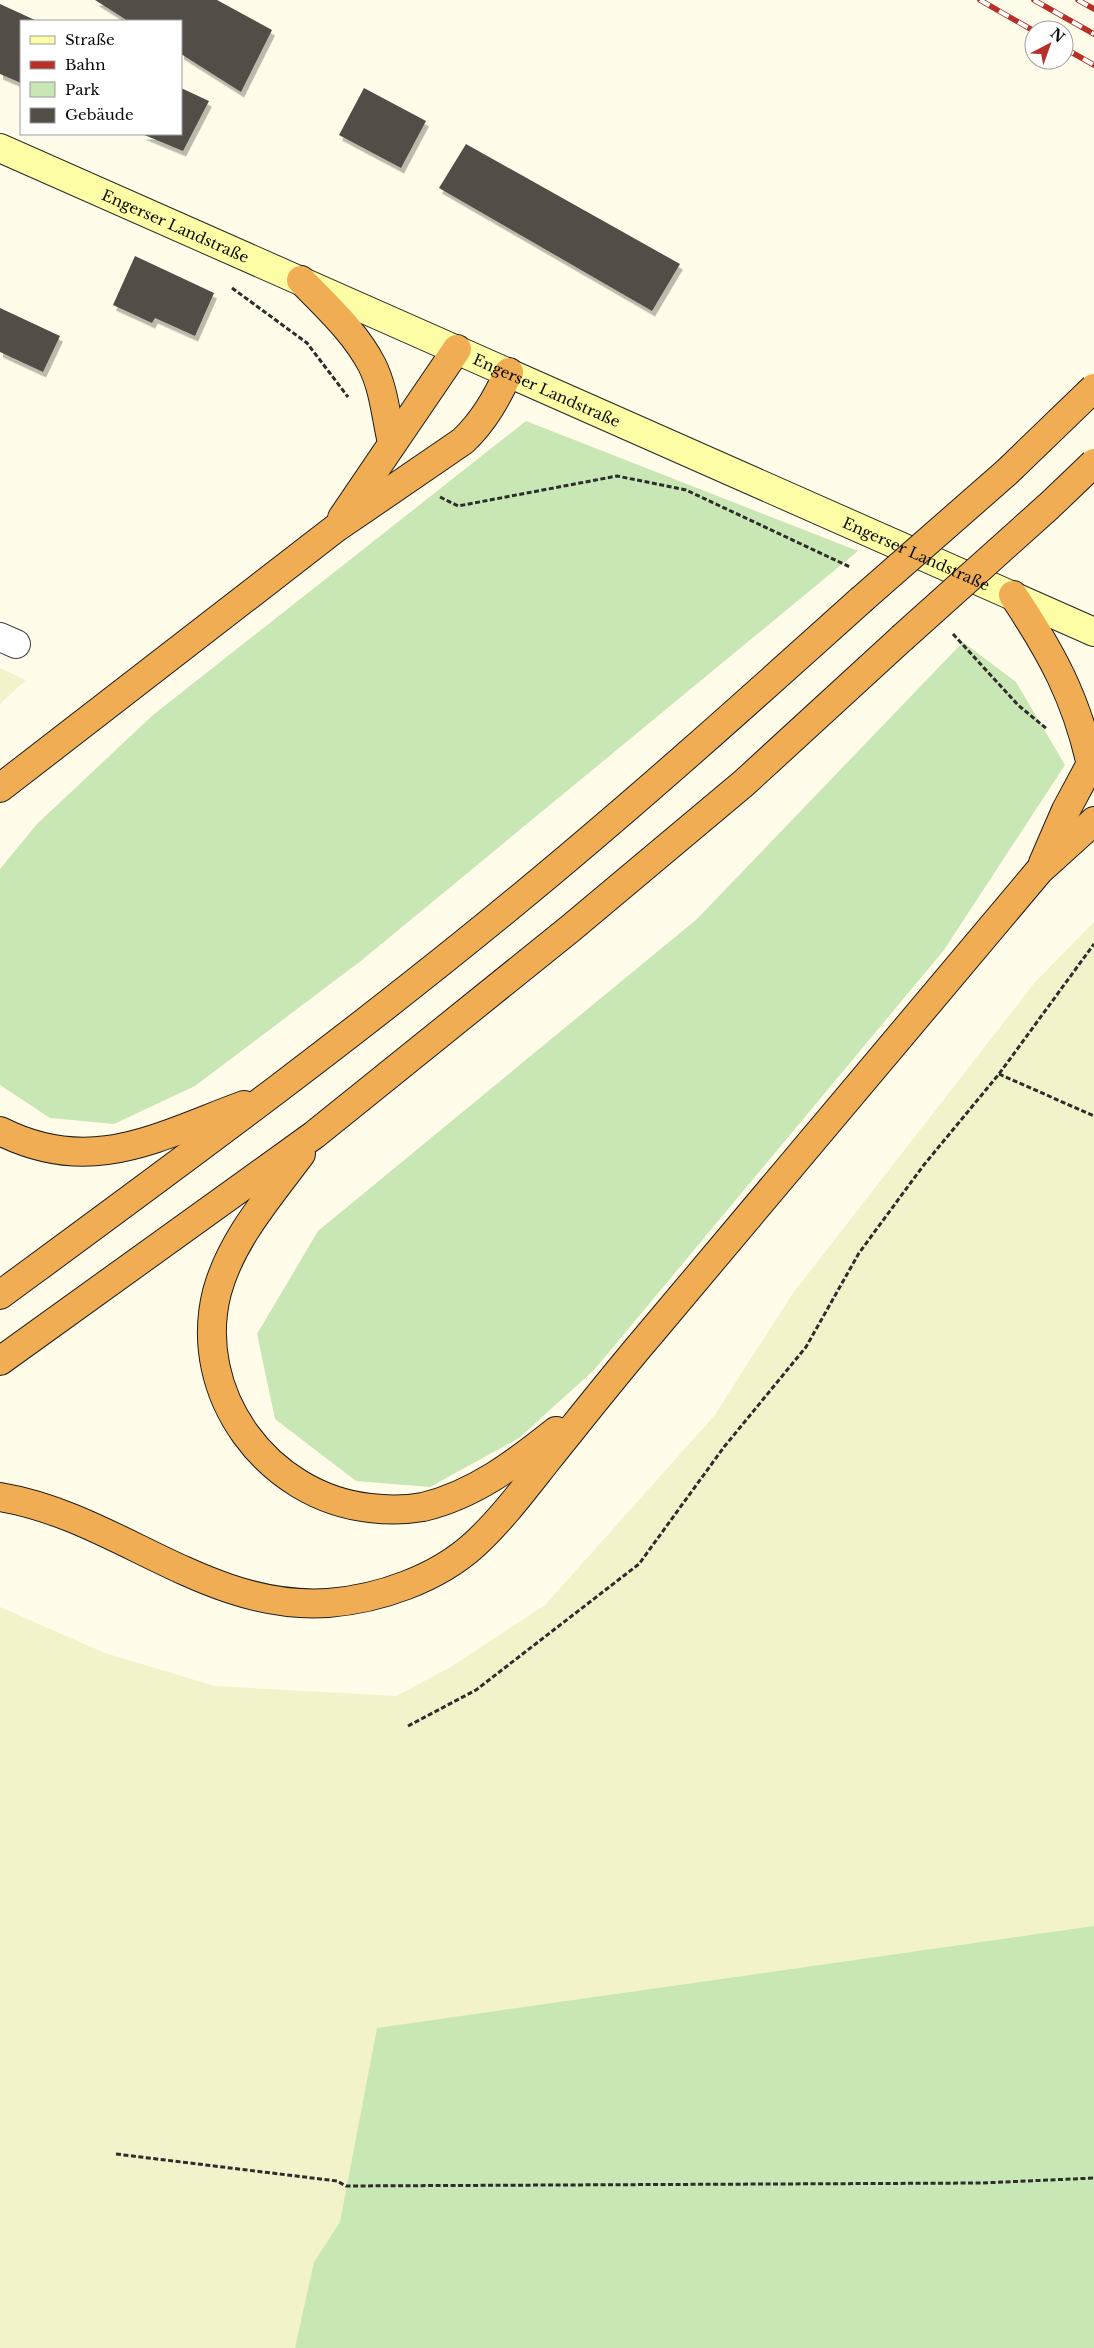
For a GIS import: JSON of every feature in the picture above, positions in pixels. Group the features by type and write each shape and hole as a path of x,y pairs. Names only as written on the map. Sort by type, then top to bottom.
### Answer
{"highway":[{"path":"300,280 354,337 372,365 382,394 392,443"},
{"path":"336,528 457,349"},
{"path":"2,788 336,528 463,441 479,426 509,372"},
{"path":"0,1295 276,1093 526,894 709,737 1007,472 1094,388"},
{"path":"0,1361 314,1135 570,928 744,782 1094,463"},
{"path":"1013,595 1051,655 1065,683 1077,713 1092,761 1066,810 1039,871"},
{"path":"0,1497 55,1511 212,1584 250,1596 289,1602 329,1603 368,1597 413,1581 442,1567 474,1544 528,1485 619,1371 1039,871 1094,821"},
{"path":"0,1131 22,1142 57,1151 93,1153 128,1148 276,1093"},
{"path":"314,1135 249,1225 228,1260 217,1294 213,1328 215,1363 224,1396 240,1428 261,1455 288,1478 319,1495 352,1506 387,1510 421,1507 455,1497 521,1459 556,1430 619,1371"}],"main road":[{"name":"Engerser Landstraße","path":"0,148 1094,632"}],"path":[{"path":"216,243 229,286 307,343 339,386 352,400"},
{"path":"421,471 439,497 458,506 617,476 686,490 854,568"},
{"path":"950,631 1018,705 1092,761"},
{"path":"408,1726 476,1690 639,1564 724,1447 806,1348 859,1253 917,1174 999,1074 1094,944"},
{"path":"999,1074 1094,1116"},
{"path":"116,2154 337,2181 346,2186 982,2183 1094,2178"}],"green space":[{"path":"526,421 858,551 362,960 195,1086 114,1124 50,1118 0,1085 0,869 37,824 153,715"},
{"path":"963,642 1016,682 1065,765 944,950 594,1370 519,1438 430,1487 356,1481 275,1419 257,1334 318,1231 697,919"},
{"path":"0,668 26,680 0,704"},
{"path":"1094,922 1094,2348 0,2348 0,1607 105,1653 215,1686 396,1696 449,1668 545,1605 714,1416 793,1293 1036,981"},
{"path":"1094,1926 1094,2348 295,2348 314,2262 340,2222 377,2028"}],"building":[{"path":"95,0 217,0 272,30 241,92 182,55 182,20 126,20"},
{"path":"0,4 35,20 20,20 20,83 0,74"},
{"path":"182,88 209,101 183,151 144,135 182,135"},
{"path":"364,88 426,121 401,168 339,135"},
{"path":"466,144 680,264 652,311 439,188"},
{"path":"135,256 214,293 195,336 155,318 152,323 113,305"},
{"path":"0,308 60,336 43,372 0,352"}],"railway":[{"path":"980,0 1024,25"},
{"path":"1034,0 1094,34"},
{"path":"1078,0 1094,9"},
{"path":"1074,54 1094,65"}]}
